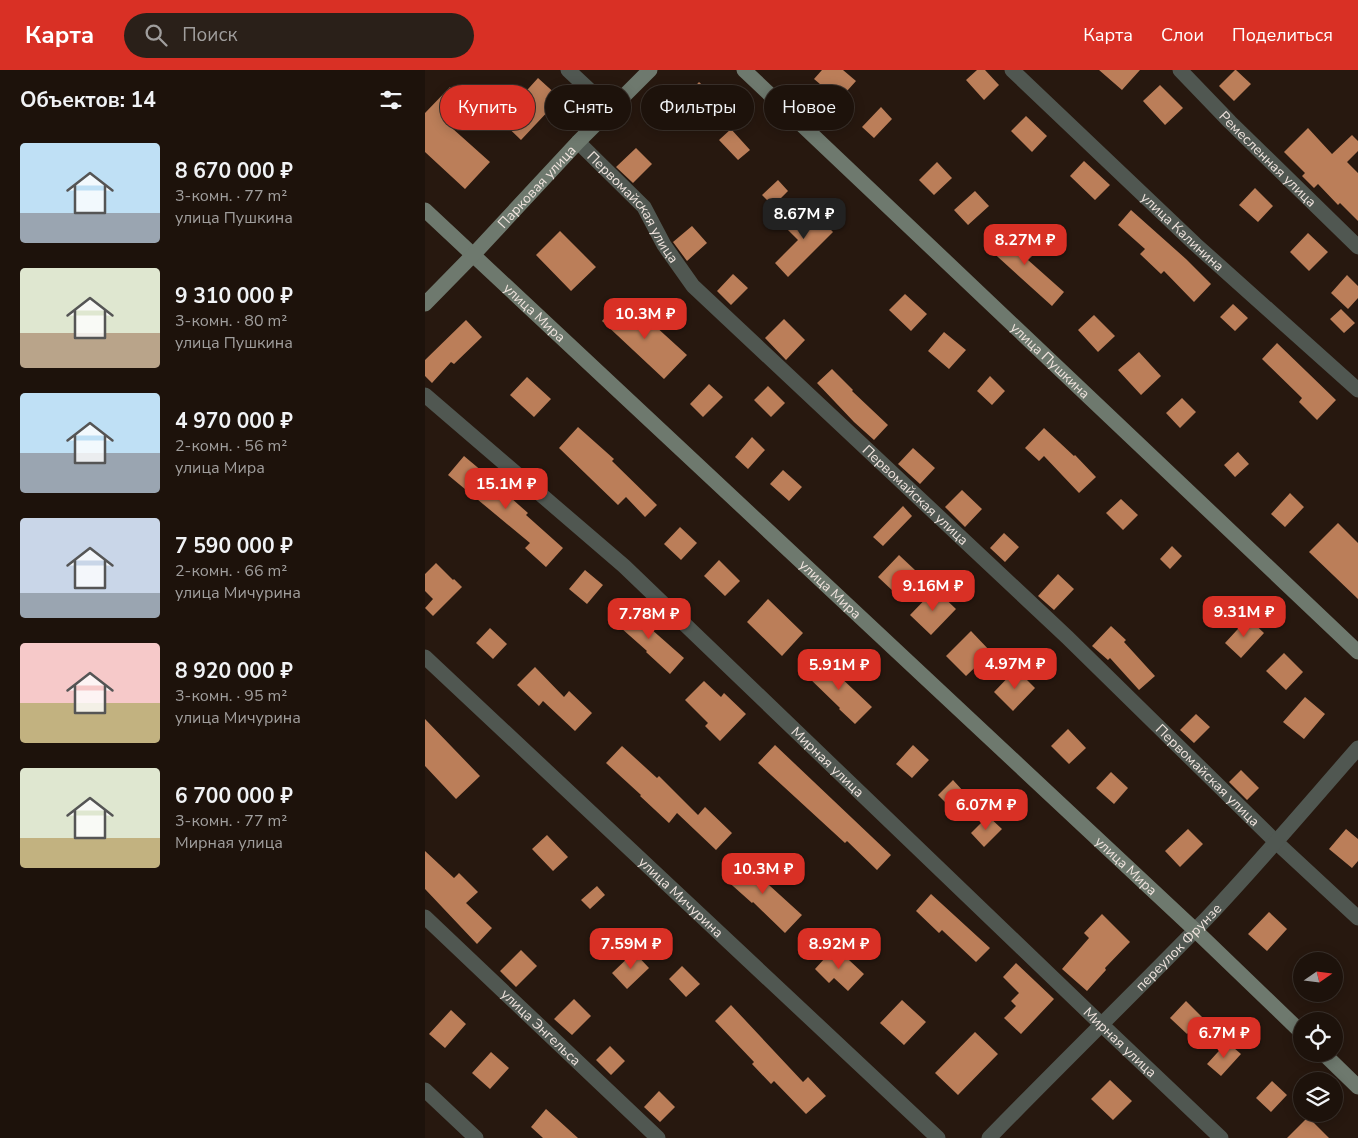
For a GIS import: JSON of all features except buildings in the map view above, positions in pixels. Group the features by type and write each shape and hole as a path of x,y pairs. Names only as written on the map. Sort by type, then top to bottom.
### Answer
{"street":[{"path":"568,70 584,85"},
{"name":"Парковая улица","path":"631,89 650,70"},
{"name":"улица Пушкина","path":"744,70 1358,652"},
{"name":"улица Калинина","path":"1012,70 1195,244 1358,390"},
{"name":"Ремесленная улица","path":"1180,70 1230,122 1358,247"},
{"name":"Парковая улица","path":"425,304 590,130"},
{"name":"Первомайская улица","path":"577,142 644,208 664,244 693,286 1067,637 1276,842 1358,918"},
{"name":"улица Мира","path":"425,210 1195,930 1293,1024"},
{"name":"Мирная улица","path":"425,394 624,566 1221,1138"},
{"name":"улица Мичурина","path":"425,657 938,1138"},
{"name":"переулок Фрунзе","path":"989,1138 1195,930 1276,842 1358,748"},
{"name":"улица Энгельса","path":"425,917 658,1138"},
{"path":"1332,1062 1358,1087"},
{"path":"425,1090 476,1138"}]}
